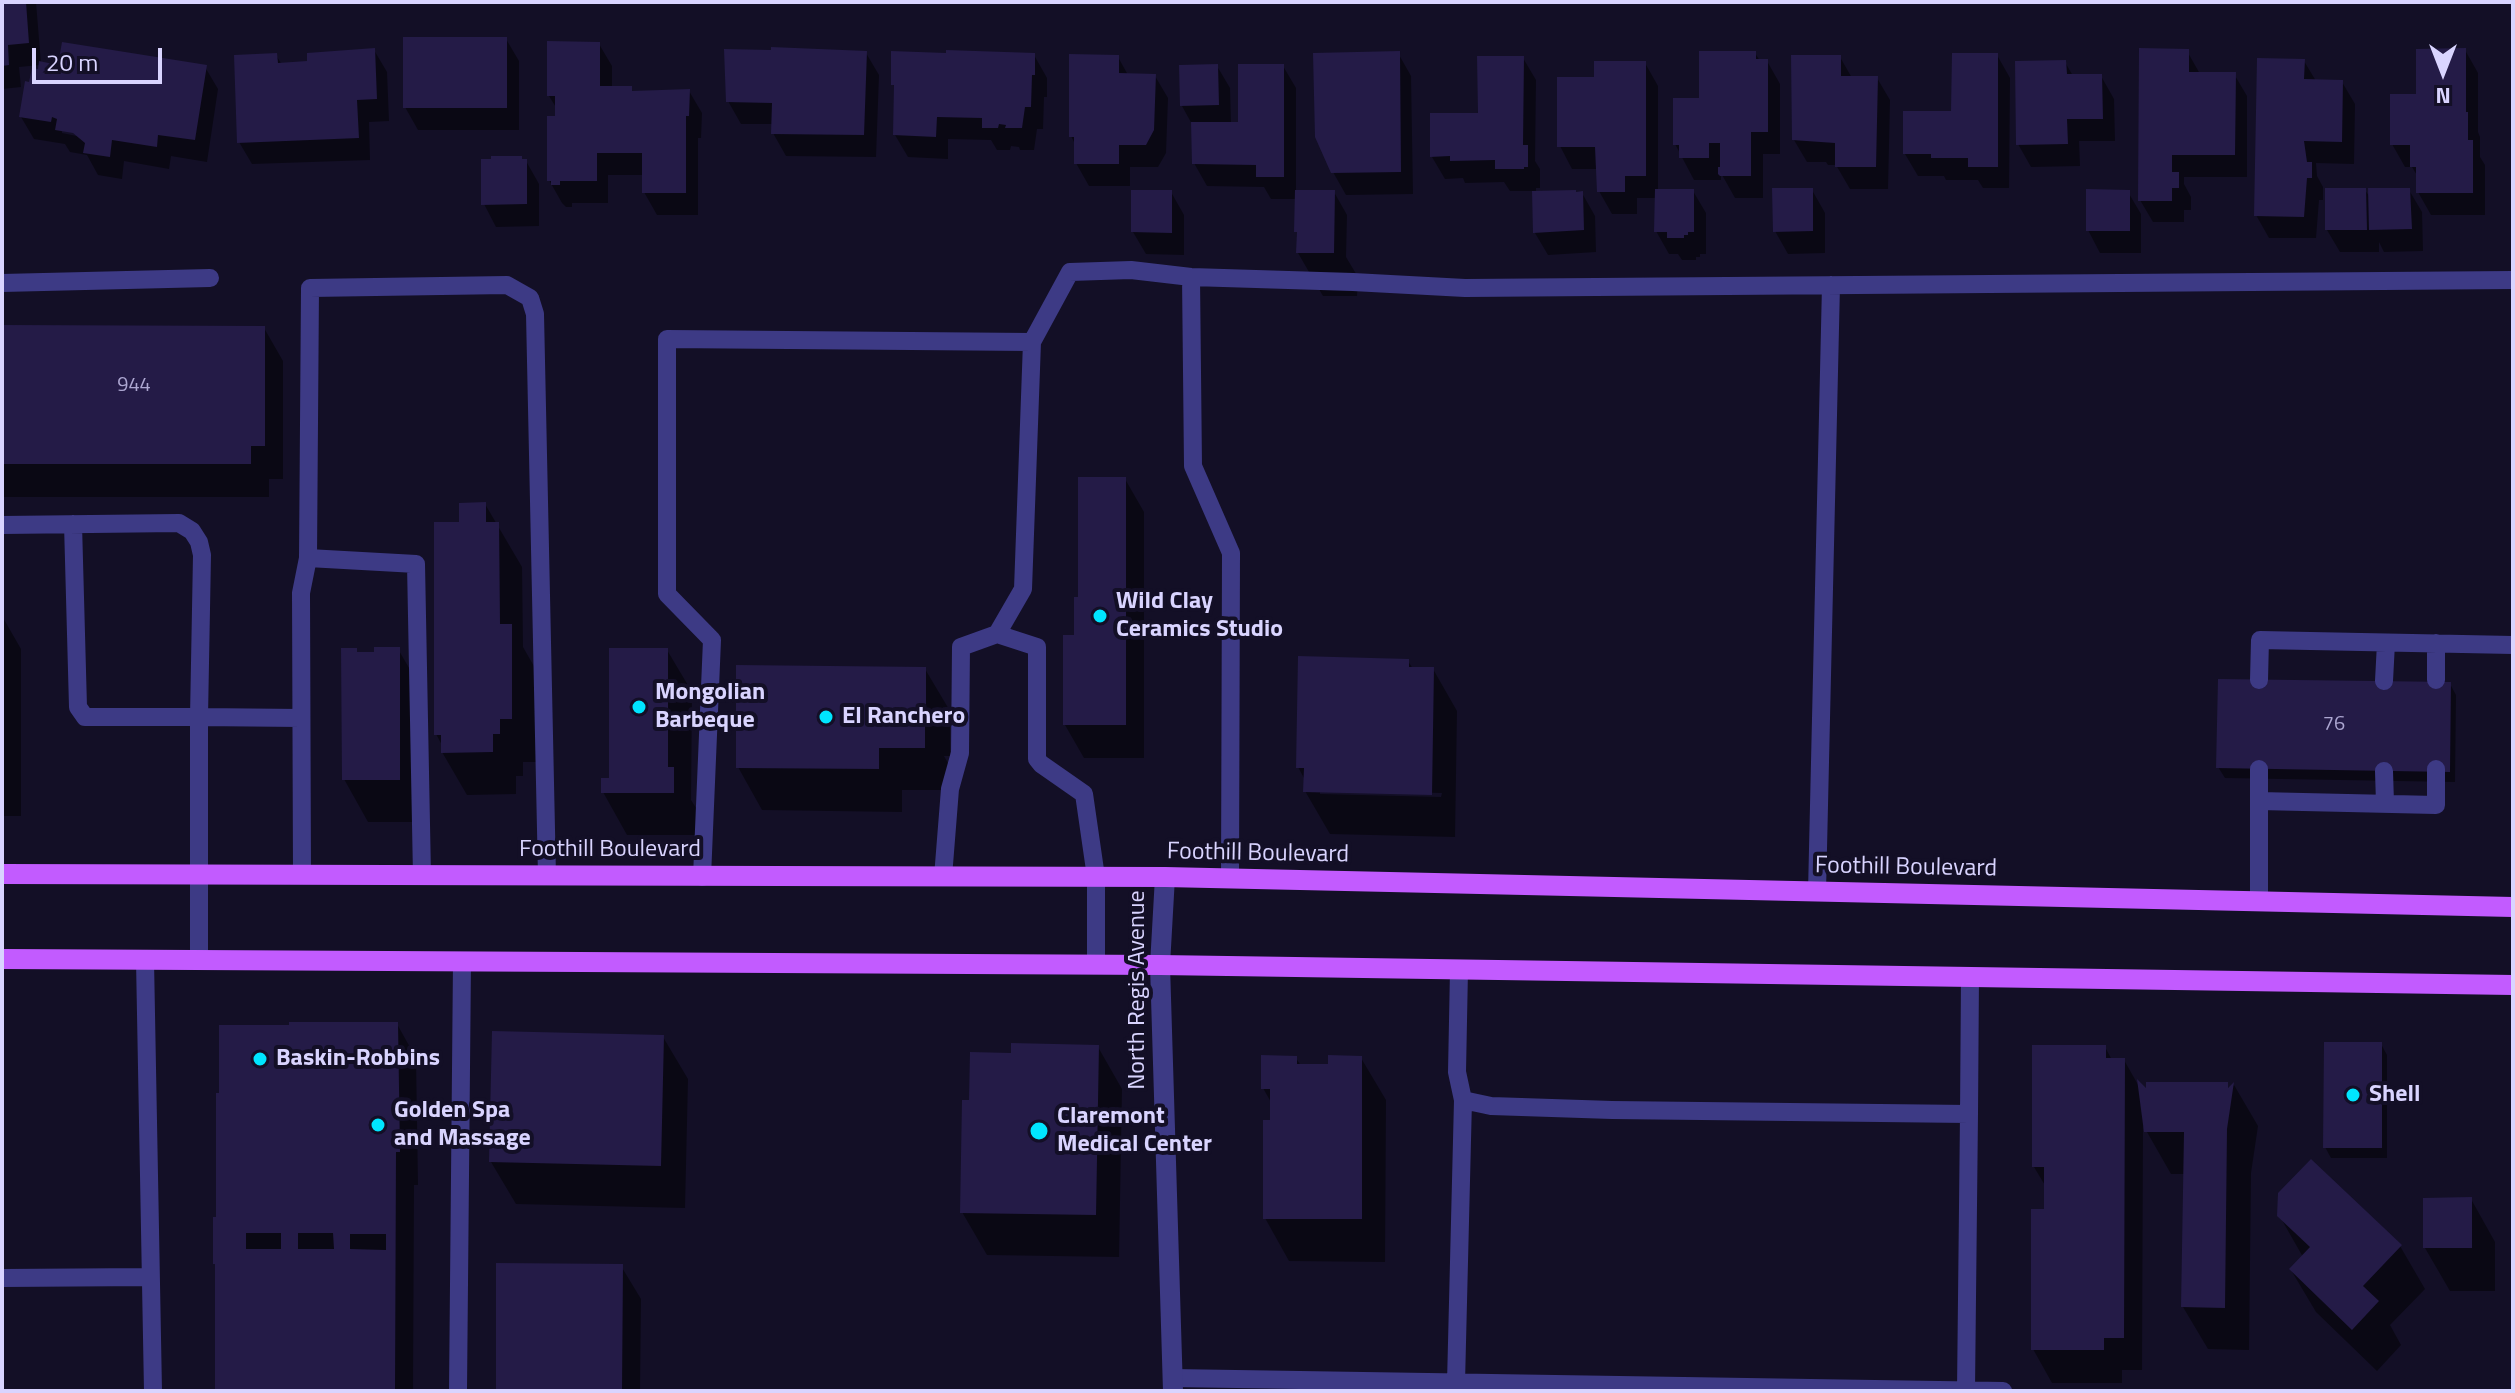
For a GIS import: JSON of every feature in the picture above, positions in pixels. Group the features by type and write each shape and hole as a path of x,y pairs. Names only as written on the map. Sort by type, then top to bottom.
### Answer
{"main road":[{"name":"Foothill Boulevard","path":"2,874 1165,877 2513,907"},
{"path":"2,959 1160,965 2513,985"}],"street":[{"name":"North Regis Avenue","path":"1165,877 1160,965 1173,1385"}],"lane":[{"path":"997,634 1023,589 1032,342 1070,272 1131,270 1191,277 1465,288 2513,280"},
{"path":"1191,277 1193,466 1231,553 1230,879"},
{"path":"2,283 210,278"},
{"path":"302,875 301,593 308,558 310,288 507,285 530,298 535,314 547,876"},
{"path":"1817,892 1831,285"},
{"path":"702,877 712,640 667,594 667,339 1032,342"},
{"path":"2,525 179,523 192,531 199,542 202,555 199,961"},
{"path":"73,524 78,707 85,717 301,718"},
{"path":"308,558 416,564 422,876"},
{"path":"943,877 950,789 960,753 961,647 997,634 1037,647 1037,759 1084,794 1096,877 1096,965"},
{"path":"2259,680 2260,640 2513,645"},
{"path":"2384,681 2386,643"},
{"path":"2436,643 2436,680"},
{"path":"2259,769 2259,901"},
{"path":"2259,801 2436,805 2436,769"},
{"path":"2384,771 2385,803"},
{"path":"145,960 153,1391"},
{"path":"458,1391 462,961"},
{"path":"1456,1383 1463,1100 1457,1072 1459,970"},
{"path":"1966,1390 1970,976"},
{"path":"1463,1100 1491,1106 1612,1110 1969,1114"},
{"path":"2,1278 150,1277"},
{"path":"1173,1385 1456,1383 2003,1391"}],"building":[{"path":"2,2 26,2 29,43 8,45 9,65 2,66"},
{"path":"403,37 507,37 507,108 403,108"},
{"path":"547,41 600,42 600,86 632,86 632,91 690,89 689,116 686,116 686,193 642,193 642,153 597,153 597,181 560,181 560,185 551,185 551,181 547,181 547,116 555,116 555,96 547,96"},
{"path":"62,42 207,65 195,140 158,135 157,147 112,140 110,157 83,153 85,143 73,133 55,130 57,119 52,117 51,122 19,117 25,81 29,82 32,68 38,69 39,61 58,65"},
{"path":"771,47 867,51 864,135 771,134 772,103 726,102 724,49 771,50"},
{"path":"375,48 377,99 357,100 359,138 237,143 234,55 277,53 278,63 307,61 307,53"},
{"path":"2139,48 2189,49 2189,72 2236,72 2235,155 2172,155 2172,172 2179,172 2179,188 2172,188 2172,201 2138,201"},
{"path":"2466,48 2466,112 2468,140 2473,140 2473,193 2416,193 2416,167 2410,167 2410,145 2390,145 2390,94 2416,94 2416,49"},
{"path":"946,50 1035,53 1031,107 1025,107 1022,128 1005,128 1006,125 999,124 998,128 982,128 982,118 937,117 936,137 893,135 891,51 946,53"},
{"path":"1400,51 1401,172 1331,173 1315,137 1313,53"},
{"path":"1699,51 1756,51 1756,59 1768,59 1768,132 1751,132 1751,176 1718,174 1720,143 1709,143 1709,158 1679,158 1679,145 1673,145 1673,98 1699,98"},
{"path":"1952,53 1998,53 1998,167 1968,167 1968,158 1903,154 1903,111 1951,111"},
{"path":"1069,54 1119,55 1119,73 1156,74 1154,130 1146,145 1119,145 1119,164 1074,164 1074,137 1069,137"},
{"path":"1791,55 1841,55 1841,76 1878,76 1876,167 1835,167 1835,143 1792,140"},
{"path":"1477,56 1524,56 1523,145 1528,145 1528,167 1524,169 1495,169 1495,160 1450,161 1450,156 1430,157 1430,113 1478,113"},
{"path":"2257,58 2305,59 2304,79 2343,80 2342,142 2304,141 2307,162 2312,162 2312,178 2307,178 2304,217 2254,216"},
{"path":"2066,60 2067,74 2102,74 2103,119 2067,119 2068,144 2016,145 2015,61"},
{"path":"1594,61 1646,61 1646,176 1625,176 1625,192 1597,192 1595,147 1557,147 1557,77 1594,77"},
{"path":"1218,64 1219,105 1180,106 1179,65"},
{"path":"1238,64 1284,64 1284,177 1256,177 1256,165 1192,164 1191,122 1238,122"},
{"path":"491,156 522,156 522,159 527,159 527,204 481,205 481,159 491,159"},
{"path":"1772,188 1813,188 1813,231 1773,232"},
{"path":"2325,188 2366,188 2367,230 2325,230"},
{"path":"2368,188 2410,188 2412,229 2369,230"},
{"path":"1655,189 1694,189 1694,232 1688,232 1684,238 1667,238 1667,232 1654,232"},
{"path":"2086,189 2130,190 2130,231 2086,231"},
{"path":"1131,190 1172,190 1172,233 1131,232"},
{"path":"1295,190 1335,190 1334,253 1296,253"},
{"path":"1532,191 1583,191 1584,230 1533,233"},
{"path":"2,325 265,326 265,446 251,446 251,464 2,464"},
{"name":"Wild Clay Ceramics Studio","path":"1078,477 1126,477 1126,725 1063,725 1063,635 1074,635 1074,597 1078,597"},
{"path":"486,502 486,522 499,522 500,624 512,624 512,719 500,719 500,734 493,734 493,752 441,753 441,735 434,735 434,522 459,522 459,503"},
{"path":"374,647 400,647 400,780 342,780 341,648 374,652"},
{"name":"Mongolian Barbeque","path":"609,648 668,648 668,767 674,767 674,793 601,793 601,778 609,778"},
{"path":"1298,656 1409,659 1409,667 1434,667 1432,795 1303,792 1304,768 1296,768"},
{"name":"El Ranchero","path":"736,665 926,667 926,714 916,714 916,720 925,720 925,748 879,748 879,769 736,768"},
{"path":"2218,679 2451,682 2450,772 2216,768"},
{"path":"289,1022 398,1022 400,1152 396,1152 395,1391 215,1391 213,1217 216,1217 219,1025 289,1025","holes":["246,1233 281,1233 281,1249 246,1249","298,1233 333,1233 334,1249 298,1249","350,1234 386,1234 386,1250 350,1249"]},
{"path":"492,1031 664,1035 661,1166 489,1162"},
{"name":"Shell","path":"2324,1042 2382,1042 2382,1148 2323,1148"},
{"path":"1011,1043 1099,1045 1096,1215 960,1213 962,1100 969,1100 970,1052 1011,1053"},
{"path":"2032,1045 2106,1045 2106,1058 2125,1058 2124,1338 2104,1338 2104,1350 2031,1350 2031,1209 2044,1209 2044,1167 2032,1167"},
{"path":"1261,1055 1297,1056 1297,1064 1328,1064 1328,1055 1362,1056 1362,1219 1263,1219 1263,1120 1270,1120 1270,1089 1261,1089"},
{"path":"2137,1079 2146,1088 2146,1082 2228,1082 2228,1088 2234,1082 2227,1129 2225,1308 2181,1307 2184,1132 2144,1132"},
{"path":"2311,1159 2402,1245 2363,1286 2379,1301 2352,1330 2289,1269 2310,1247 2277,1216 2278,1193"},
{"path":"2472,1197 2472,1248 2423,1248 2423,1198"},
{"path":"496,1263 623,1264 622,1391 496,1391"}],"place":[{"name":"Wild Clay Ceramics Studio","path":"1100,616"},
{"name":"Mongolian Barbeque","path":"639,707"},
{"name":"El Ranchero","path":"826,717"},
{"name":"Baskin-Robbins","path":"260,1059"},
{"name":"Shell","path":"2353,1095"},
{"name":"Golden Spa and Massage","path":"378,1125"},
{"name":"Claremont Medical Center","path":"1039,1131"}]}
